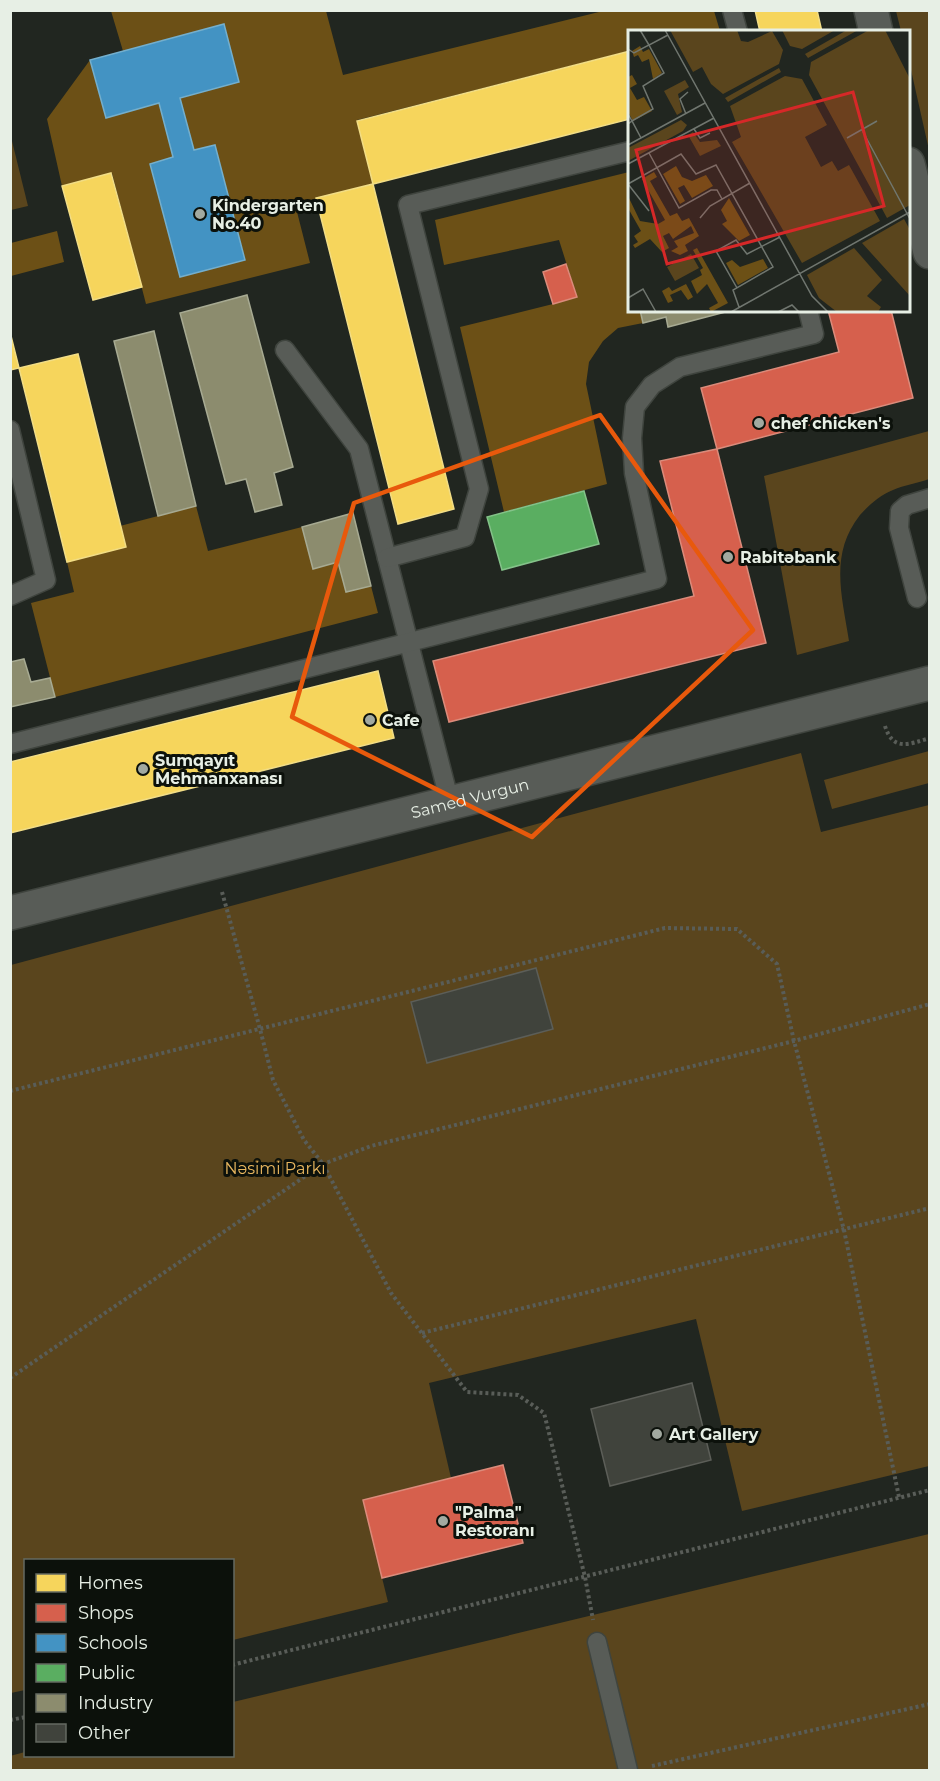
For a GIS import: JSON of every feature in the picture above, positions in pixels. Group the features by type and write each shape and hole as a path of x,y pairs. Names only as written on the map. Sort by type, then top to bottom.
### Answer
{"main road":[{"path":"871,10 876,30"},
{"path":"910,168 930,252"},
{"name":"Samed Vurgun","path":"10,913 930,683"}],"lane":[{"path":"732,10 737,30"},
{"path":"387,558 465,537 478,489 408,205 628,151"},
{"path":"10,744 657,579 634,473 632,438 635,407 652,385 680,367 814,334 808,312"},
{"path":"285,350 359,449 450,803"},
{"path":"10,430 46,580 10,596"},
{"path":"918,598 899,528 900,511 907,505 930,498"},
{"path":"597,1642 634,1769"}],"path":[{"path":"876,696 888,735 895,742 905,745 930,738"},
{"path":"214,862 273,1080 304,1140 323,1164 391,1293 467,1392 519,1395 544,1413 585,1577 597,1642"},
{"path":"10,1091 665,928 737,929 777,964 794,1041 844,1230 899,1497"},
{"path":"10,1378 323,1164 371,1146 794,1041 930,1004"},
{"path":"422,1333 930,1208"},
{"path":"234,1665 930,1490"},
{"path":"634,1769 930,1704"}],"highlighted area":[{"path":"600,415 753,630 532,837 292,717 354,503"}],"green space":[{"path":"896,11 929,11 929,150 910,65 910,30 901,30"},
{"path":"10,133 28,206 11,210 10,210"},
{"path":"929,431 929,479 897,488 875,501 860,515 844,545 840,576 849,641 797,655 764,476"},
{"path":"929,751 929,783 832,809 824,780"},
{"name":"Nəsimi Parkı","path":"801,753 821,832 929,805 929,1466 742,1511 696,1319 429,1383 451,1478 363,1500 388,1602 234,1640 234,1559 24,1559 24,1690 11,1693 11,965"},
{"path":"929,1534 929,1770 11,1770 10,1756 24,1752 24,1757 234,1757 234,1702"}],"shaded area":[{"path":"111,11 326,11 343,75 603,11 714,11 720,30 628,30 628,51 357,120 373,184 295,204 310,263 146,304 112,173 62,186 47,119 90,60 106,118 159,103 173,157 150,164 180,277 245,259 215,145 194,150 180,98 239,82 224,24 123,51"},
{"path":"628,172 628,312 640,312 643,323 618,328 603,341 589,362 586,384 607,484 504,512 460,327 577,297 559,240 444,265 435,220"},
{"path":"57,231 64,262 11,276 11,243"},
{"path":"196,506 208,551 302,527 313,569 338,562 371,586 378,613 55,697 31,603 74,592 67,562 120,526"}],"building: Homes":[{"path":"755,10 817,10 822,30 760,30"},
{"path":"628,52 628,120 373,184 357,121"},
{"path":"111,173 142,287 93,300 62,186"},
{"path":"373,184 454,509 398,524 316,198"},
{"path":"10,332 19,368 10,370"},
{"path":"78,354 126,547 67,562 19,368"},
{"path":"378,671 394,738 10,833 10,762"}],"building: Shops":[{"path":"566,264 577,297 553,304 543,272"},
{"path":"829,312 892,312 913,398 717,449 701,388 839,352"},
{"path":"717,449 766,643 449,722 433,661 694,596 660,461"},
{"name":"\"Palma\" Restoranı","path":"503,1465 523,1543 382,1578 363,1500"}],"building: Schools":[{"path":"224,24 239,82 180,98 194,150 215,145 245,260 180,277 150,164 173,157 159,103 106,118 90,60"}],"building: Public":[{"path":"584,491 599,544 502,570 487,517"}],"building: Industry":[{"path":"247,295 293,467 274,473 282,505 255,512 246,479 226,484 180,313"},
{"path":"640,312 725,312 668,327 666,317 643,323"},
{"path":"154,331 196,506 158,516 114,341"},
{"path":"353,513 371,586 346,592 338,562 313,569 302,527"},
{"path":"24,659 31,682 50,678 55,697 10,707 10,662"}],"building: Other":[{"path":"536,968 553,1029 427,1063 411,1002"},
{"path":"692,1383 711,1460 610,1486 591,1409"}],"place":[{"name":"Kindergarten No.40","path":"200,214"},
{"name":"chef chicken's","path":"759,423"},
{"name":"Rabitəbank","path":"728,557"},
{"name":"Cafe","path":"370,720"},
{"name":"Sumqayıt Mehmanxanası","path":"143,769"},
{"name":"Art Gallery","path":"657,1434"},
{"name":"\"Palma\" Restoranı","path":"443,1521"}]}
